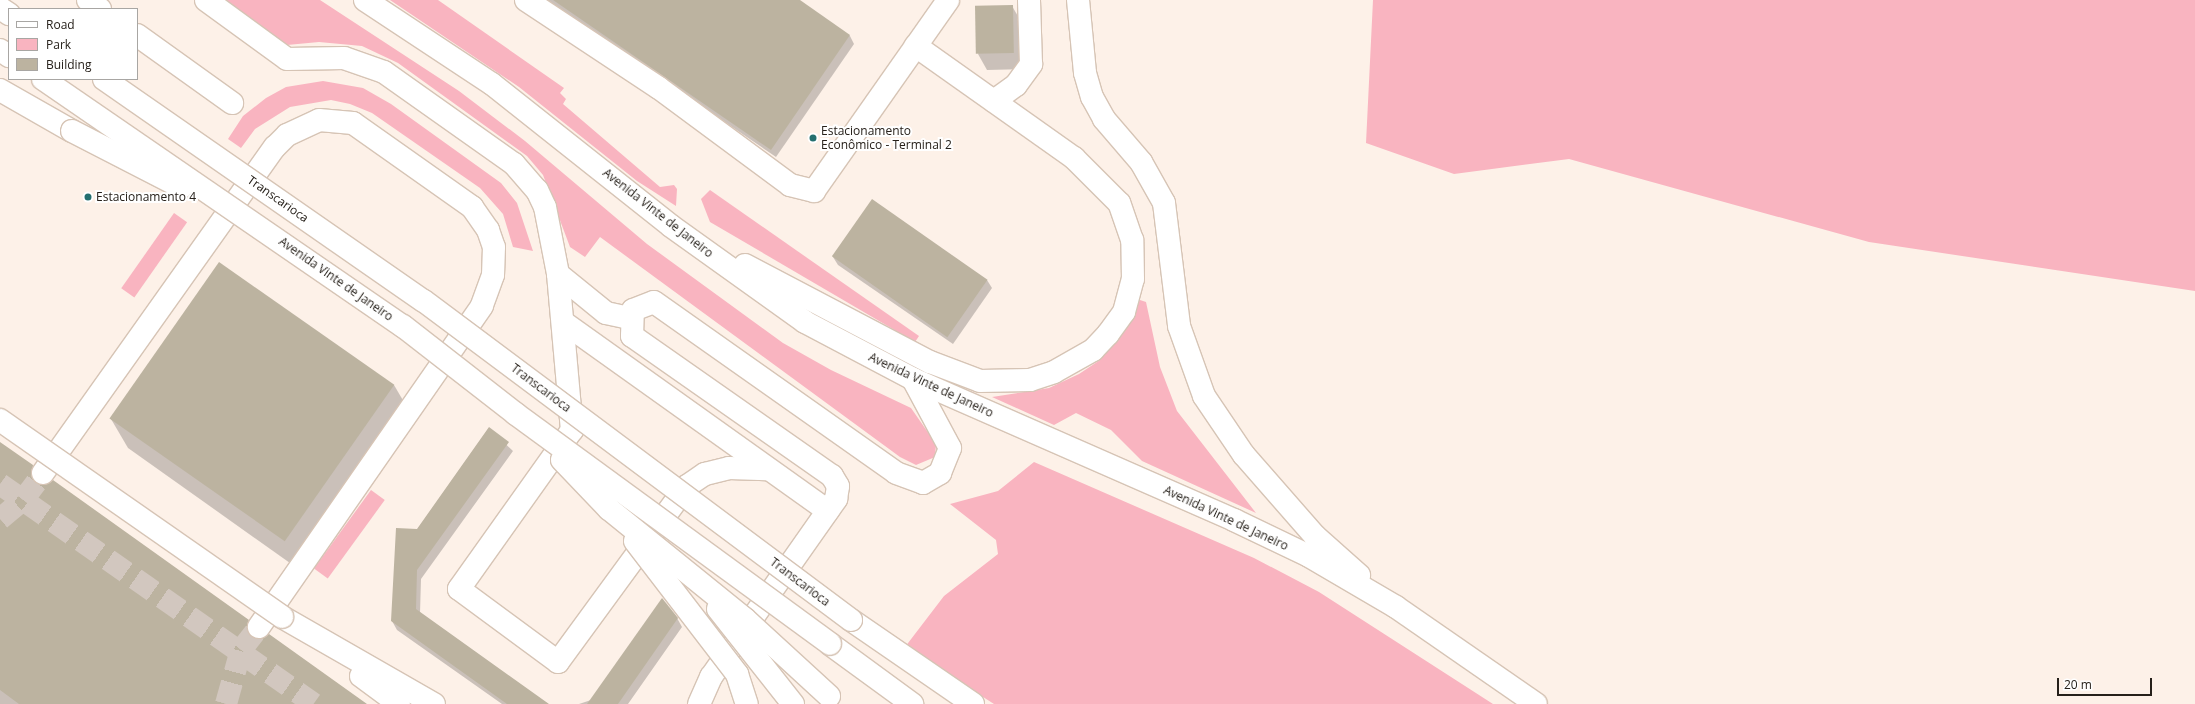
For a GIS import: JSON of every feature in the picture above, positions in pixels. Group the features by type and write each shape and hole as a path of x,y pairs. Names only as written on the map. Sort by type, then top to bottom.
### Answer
{"street":[{"path":"88,0 99,8"},
{"path":"206,0 271,49 287,59 344,58 384,72 514,164 537,190 545,207 558,274 572,430 459,589 558,662 687,486 705,474 730,468 767,469"},
{"name":"Avenida Vinte de Janeiro","path":"365,0 492,84 671,226 805,322 913,379 1234,520 1309,556 1396,607 1536,704"},
{"path":"526,0 803,191 814,191 822,185 948,0"},
{"path":"994,102 1016,85 1031,64 1029,0"},
{"path":"1078,0 1085,73 1092,97 1104,119 1141,162 1164,203 1179,326 1204,396 1244,455 1315,536 1396,607"},
{"path":"138,36 232,103"},
{"path":"671,226 957,374 980,381 1030,380 1054,372 1093,350 1124,312 1133,279 1132,240 1119,203 1093,173 916,46"},
{"name":"Avenida Vinte de Janeiro","path":"44,80 264,229 403,326 516,414 912,704"},
{"name":"Transcarioca","path":"105,80 424,301 851,620 973,704"},
{"path":"0,90 72,131 264,229"},
{"path":"0,101 72,131"},
{"path":"43,472 270,153 287,135 319,120 353,124 472,207 488,230 494,247 493,276 482,306 259,627"},
{"path":"558,274 606,313 630,318"},
{"path":"699,704 711,677 836,499 838,486 832,476 632,336 630,318 633,310 654,302 896,472 923,483 940,472 950,448 913,379"},
{"path":"563,322 767,469 828,511"},
{"path":"516,414 609,509 737,674 747,704"},
{"path":"0,420 282,617 399,704"},
{"path":"609,509 689,572 833,700"},
{"path":"689,572 793,704"},
{"path":"282,617 434,704"}],"green space":[{"path":"226,0 320,0 459,91 525,141 647,244 783,343 831,370 911,408 936,444 935,457 916,465 900,457 600,237 585,257 570,247 543,175 527,156 398,63 362,46 319,42 287,45"},
{"path":"390,0 438,0 564,88 560,93 566,99 563,104 660,187 674,185 677,189 676,206 637,181 519,87"},
{"path":"1373,0 2195,0 2195,291 1869,242 1569,159 1454,174 1366,143"},
{"path":"323,81 363,88 391,104 501,183 517,203 533,251 513,247 503,214 480,188 372,113 350,104 331,100 290,107 255,129 241,148 228,139 243,116 266,98 286,87"},
{"path":"710,190 919,336 915,342 710,222 701,199"},
{"path":"174,213 187,222 134,298 121,288"},
{"path":"1140,300 1146,302 1160,367 1177,411 1256,513 1142,461 1111,430 1076,413 1054,425 992,397 1049,388 1079,374 1100,360 1121,336"},
{"path":"1034,462 1254,558 1319,592 1493,704 994,704 905,647 944,596 998,554 996,540 950,504 998,491"},
{"path":"371,490 385,500 328,578 314,568"}],"building":[{"path":"553,0 800,0 850,35 771,150"},
{"path":"1013,5 1014,53 976,54 975,6"},
{"path":"872,199 988,280 947,337 832,256"},
{"path":"219,262 394,385 285,541 109,418"},
{"path":"489,427 509,442 417,570 416,609 549,704 507,704 391,621 396,528 417,529"},
{"path":"0,442 33,465 32,478 36,483 48,484 53,480 249,620 247,626 252,637 258,639 269,634 367,704 19,704 0,690"},
{"path":"662,598 678,618 618,704 587,704"}],"tunnel":[{"path":"0,519 23,500 43,473"},
{"path":"0,484 314,704"},
{"path":"226,704 241,650 259,627"}],"place":[{"name":"Estacionamento Econômico - Terminal 2","path":"813,138"},
{"name":"Estacionamento 4","path":"88,197"}]}
